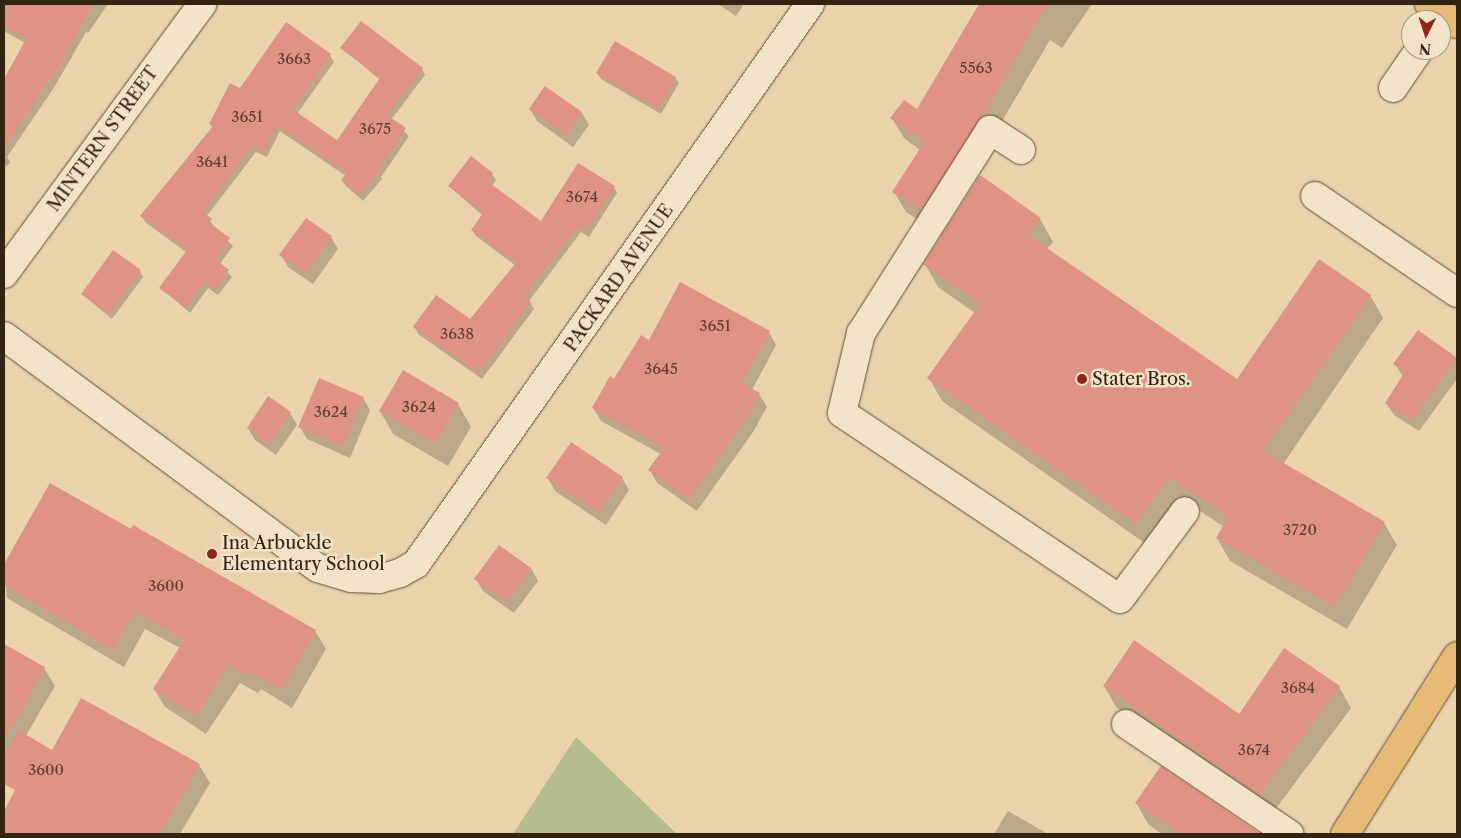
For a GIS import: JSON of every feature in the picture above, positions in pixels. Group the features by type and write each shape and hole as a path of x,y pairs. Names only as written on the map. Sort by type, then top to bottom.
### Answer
{"main road":[{"path":"1345,834 1457,656"}],"street":[{"name":"MINTERN STREET","path":"4,274 202,4"},
{"name":"PACKARD AVENUE","path":"4,336 318,568 351,578 379,579 416,564 810,4"},
{"path":"1393,88 1412,60"},
{"path":"1021,150 990,130 861,333 842,413 1120,599 1185,511"},
{"path":"1315,196 1457,293"},
{"path":"1126,724 1289,834"}],"green space":[{"path":"576,737 677,834 513,834"}],"building":[{"path":"4,4 93,4 51,80 49,79 4,148 4,79 26,39 4,27"},
{"path":"979,4 1047,4 981,118 921,210 892,192 924,142 890,118 904,100 917,109"},
{"path":"361,21 423,68 387,115 406,128 378,170 380,172 358,195 341,180 347,173 277,126 263,151 253,146 202,212 212,219 209,223 230,238 215,259 229,270 214,290 204,282 186,308 159,288 187,250 140,216 213,126 209,124 230,83 240,88 286,22 331,54 292,109 337,140 380,78 340,48"},
{"path":"615,41 676,77 658,109 596,73"},
{"path":"545,86 582,112 566,135 529,109"},
{"path":"471,156 493,173 487,181 541,221 578,163 615,186 585,231 578,226 524,296 531,302 478,373 413,327 436,295 470,319 516,263 471,230 483,213 448,186"},
{"path":"980,175 1041,218 1028,235 1237,379 1319,259 1371,295 1263,451 1385,522 1334,607 1216,538 1228,517 1169,477 1135,524 927,378 980,304 923,264"},
{"path":"306,218 332,236 306,273 279,255"},
{"path":"113,250 141,270 109,314 81,294"},
{"path":"680,282 770,331 741,383 760,393 746,419 689,499 648,470 664,448 592,408 610,376 614,379 641,335 649,340"},
{"path":"1418,330 1457,358 1412,420 1385,403 1405,372 1393,364"},
{"path":"403,370 459,403 435,443 379,411"},
{"path":"319,378 364,397 343,446 298,427"},
{"path":"268,396 291,412 269,444 247,428"},
{"path":"571,442 623,477 599,513 546,478"},
{"name":"Ina Arbuckle Elementary School","path":"50,483 131,529 133,525 316,630 282,690 250,672 248,676 229,665 196,716 153,689 184,640 135,611 113,650 4,585 4,564"},
{"path":"499,545 531,568 507,602 474,579"},
{"path":"1134,640 1239,714 1284,648 1340,686 1259,795 1103,686"},
{"path":"4,644 45,667 4,740"},
{"path":"81,698 200,764 159,834 4,834 4,811 15,790 4,784 4,756 18,730 52,750"},
{"path":"1161,766 1261,834 1180,834 1135,803"}],"place":[{"name":"Stater Bros.","path":"1082,379"},
{"name":"Ina Arbuckle Elementary School","path":"212,554"}]}
